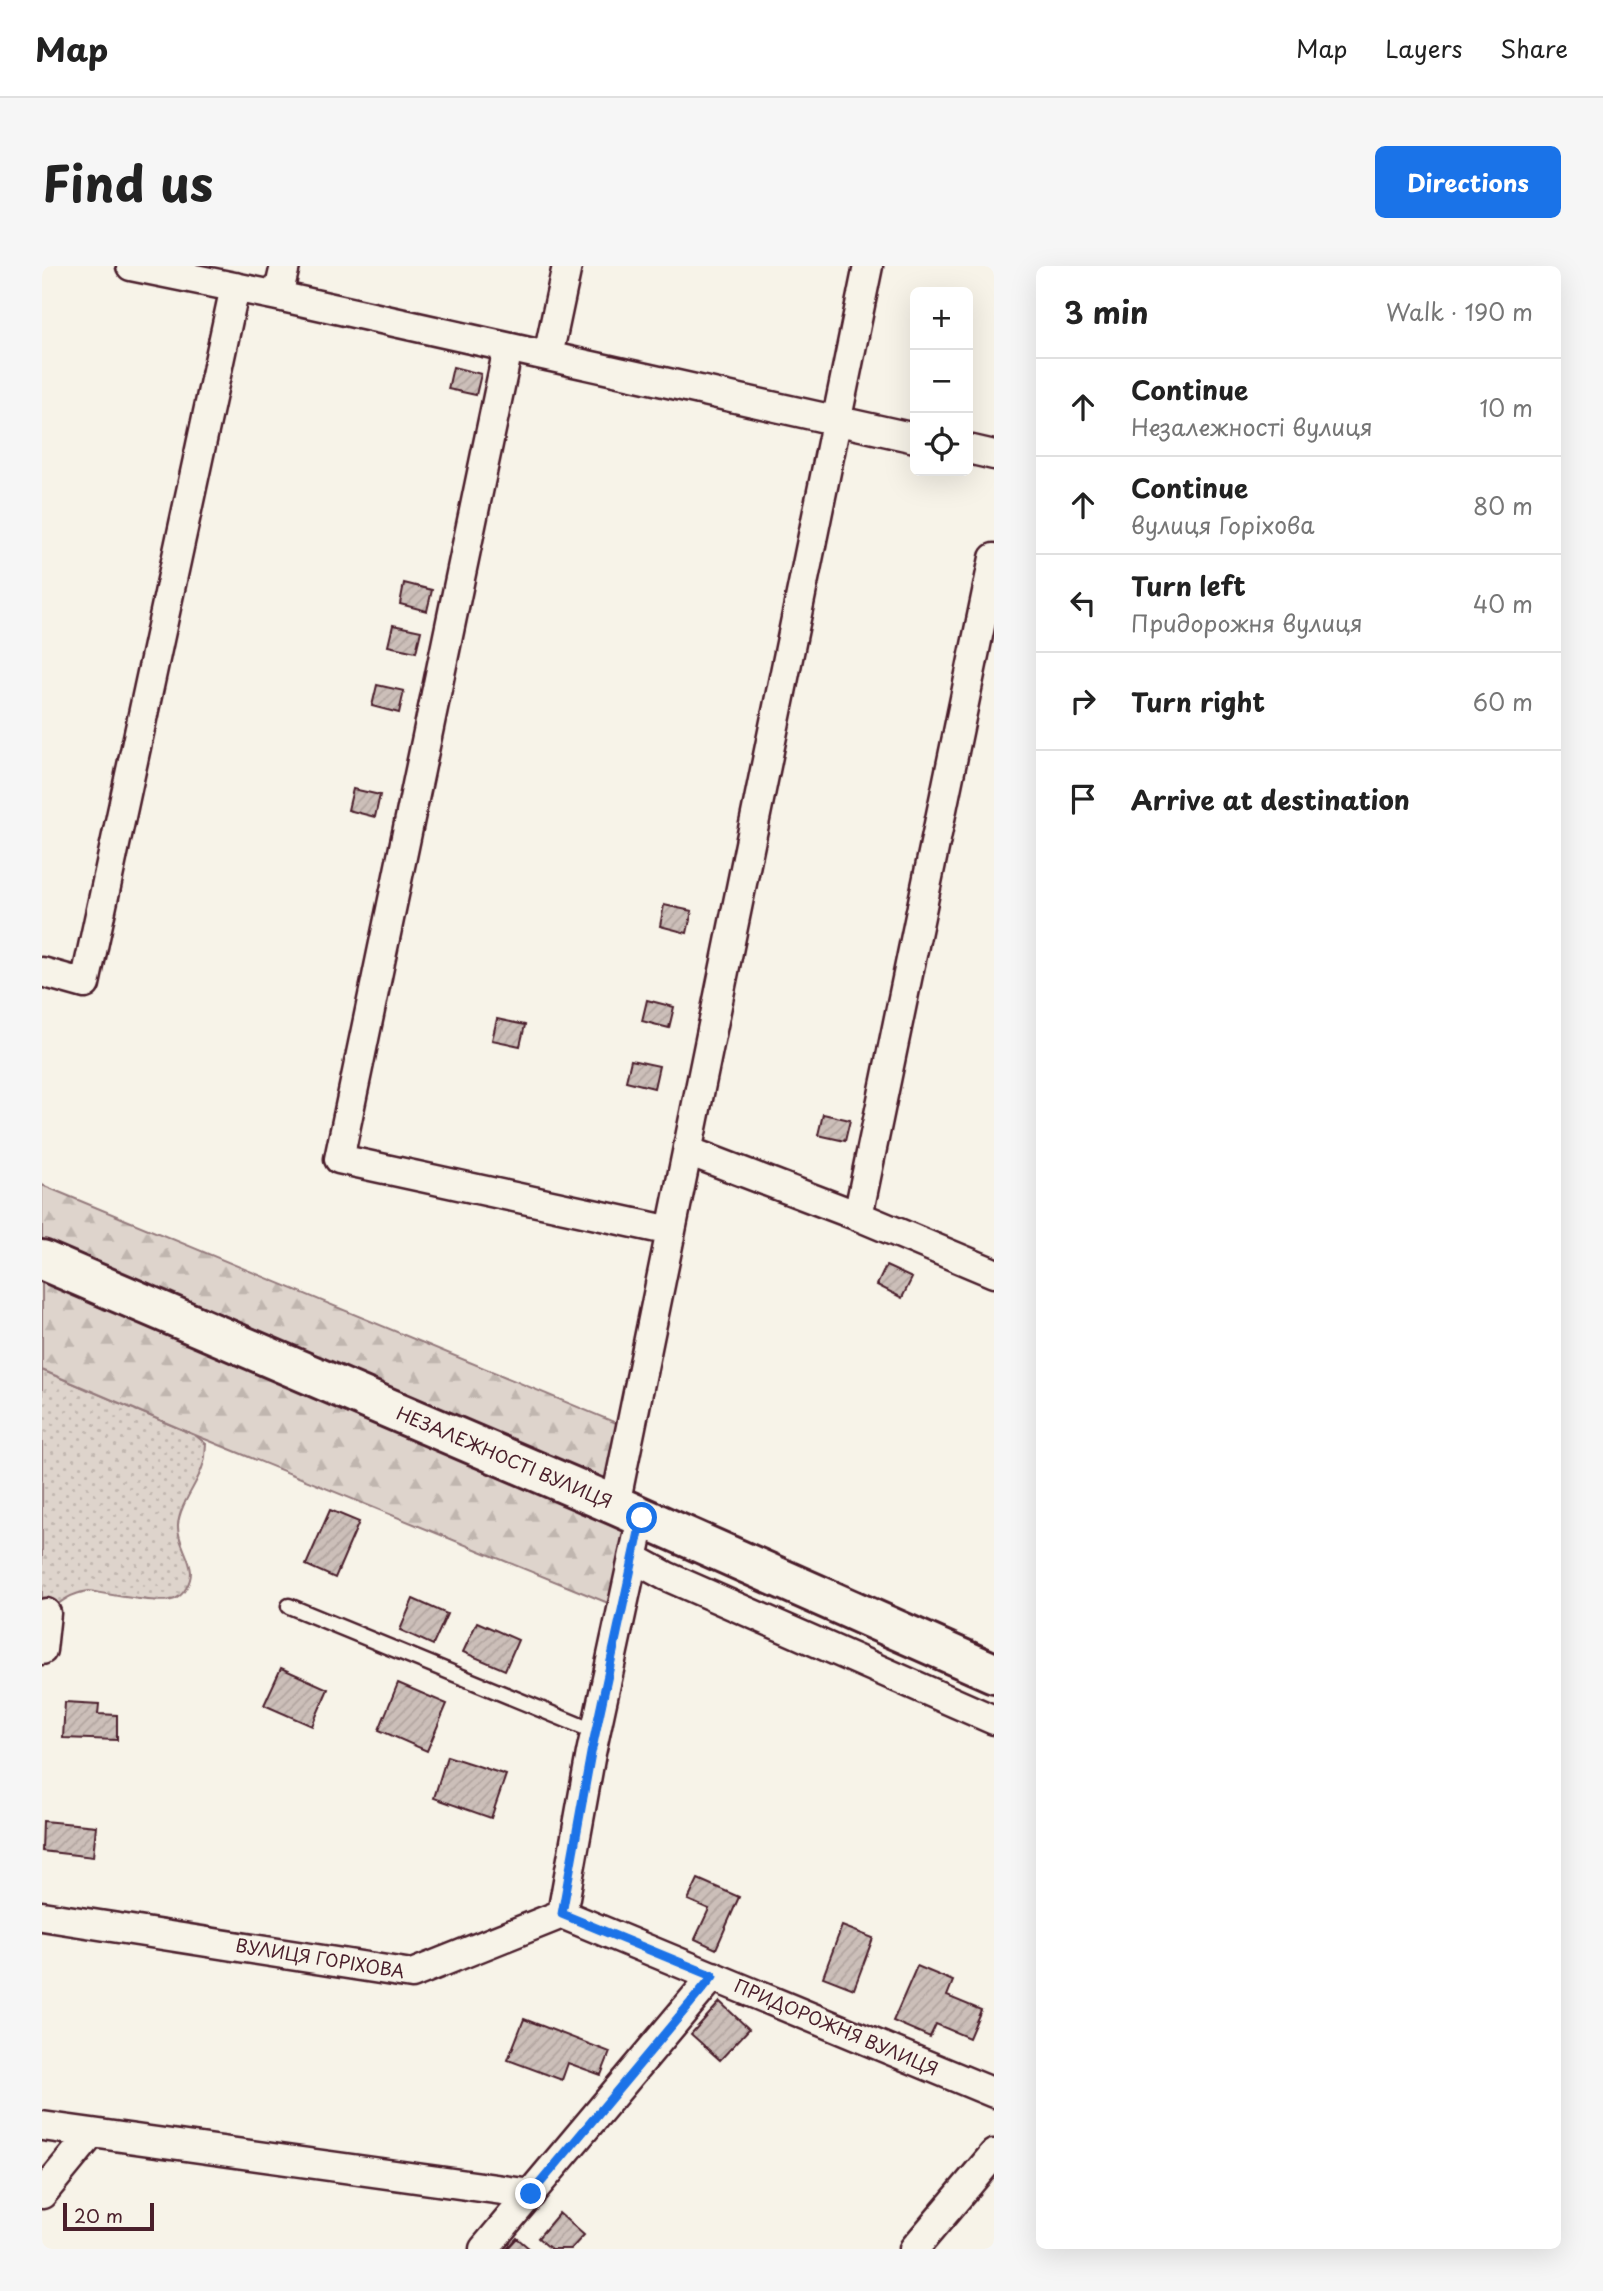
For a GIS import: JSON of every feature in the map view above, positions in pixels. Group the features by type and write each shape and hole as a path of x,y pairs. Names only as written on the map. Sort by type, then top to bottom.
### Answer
{"main road":[{"path":"629,1512 994,1674"}],"street":[{"path":"131,266 278,296 910,437"},
{"path":"278,296 285,266"},
{"path":"548,356 567,266"},
{"path":"562,1914 596,1732 634,1558 629,1512 671,1231 868,266"},
{"path":"42,972 85,984 235,287"},
{"path":"508,348 339,1159 671,1231"},
{"path":"973,450 994,455"},
{"path":"858,1216 994,558"},
{"path":"688,1151 858,1216 994,1273"},
{"name":"НЕЗАЛЕЖНОСТІ ВУЛИЦЯ","path":"42,1260 629,1512"},
{"path":"634,1558 666,1576 994,1720"},
{"path":"42,1650 46,1613"},
{"name":"ВУЛИЦЯ ГОРІХОВА","path":"42,1916 412,1974 562,1914"},
{"name":"ПРИДОРОЖНЯ ВУЛИЦЯ","path":"562,1914 994,2093"},
{"path":"484,2249 713,1976"},
{"path":"42,2126 531,2194"},
{"path":"42,2194 92,2133"},
{"path":"914,2249 994,2154"}],"lane":[{"path":"289,1606 596,1732"}],"green space":[{"path":"42,1185 631,1429 615,1505 642,1518 623,1609 42,1370"},
{"path":"42,1370 195,1435 206,1444 204,1463 179,1517 179,1537 191,1572 186,1588 175,1599 146,1600 89,1591 71,1596 46,1613 42,1610"}],"building":[{"path":"453,367 481,374 476,395 448,389"},
{"path":"404,583 432,590 427,611 400,604"},
{"path":"393,625 421,631 416,652 388,646"},
{"path":"377,685 404,691 399,713 372,706"},
{"path":"353,789 380,795 375,817 348,810"},
{"path":"664,905 692,911 687,933 660,926"},
{"path":"647,1000 674,1007 669,1028 642,1021"},
{"path":"497,1019 525,1025 520,1046 492,1040"},
{"path":"631,1060 659,1066 654,1088 626,1081"},
{"path":"823,1114 850,1120 845,1141 818,1135"},
{"path":"886,1266 912,1278 902,1298 877,1285"},
{"path":"330,1510 359,1522 335,1578 306,1565"},
{"path":"413,1599 447,1614 433,1645 400,1630"},
{"path":"477,1622 518,1640 505,1670 463,1652"},
{"path":"281,1668 328,1689 312,1726 264,1705"},
{"path":"398,1683 447,1704 427,1751 379,1730"},
{"path":"65,1702 99,1704 98,1714 117,1715 117,1740 63,1738"},
{"path":"447,1756 506,1775 491,1818 434,1798"},
{"path":"43,1821 96,1826 93,1857 42,1851"},
{"path":"698,1879 739,1897 716,1949 695,1939 709,1909 688,1900"},
{"path":"842,1926 873,1938 854,1989 823,1977"},
{"path":"917,1966 953,1981 947,1996 981,2010 969,2038 936,2024 930,2037 893,2021"},
{"path":"720,2002 749,2029 720,2060 691,2034"},
{"path":"524,2019 610,2052 601,2075 568,2063 562,2080 508,2060"},
{"path":"559,2213 584,2235 571,2249 551,2249 538,2238"},
{"path":"517,2238 530,2249 507,2249"}],"route":[{"path":"531,2194 713,1976 562,1914 591,1753 642,1518"}]}
